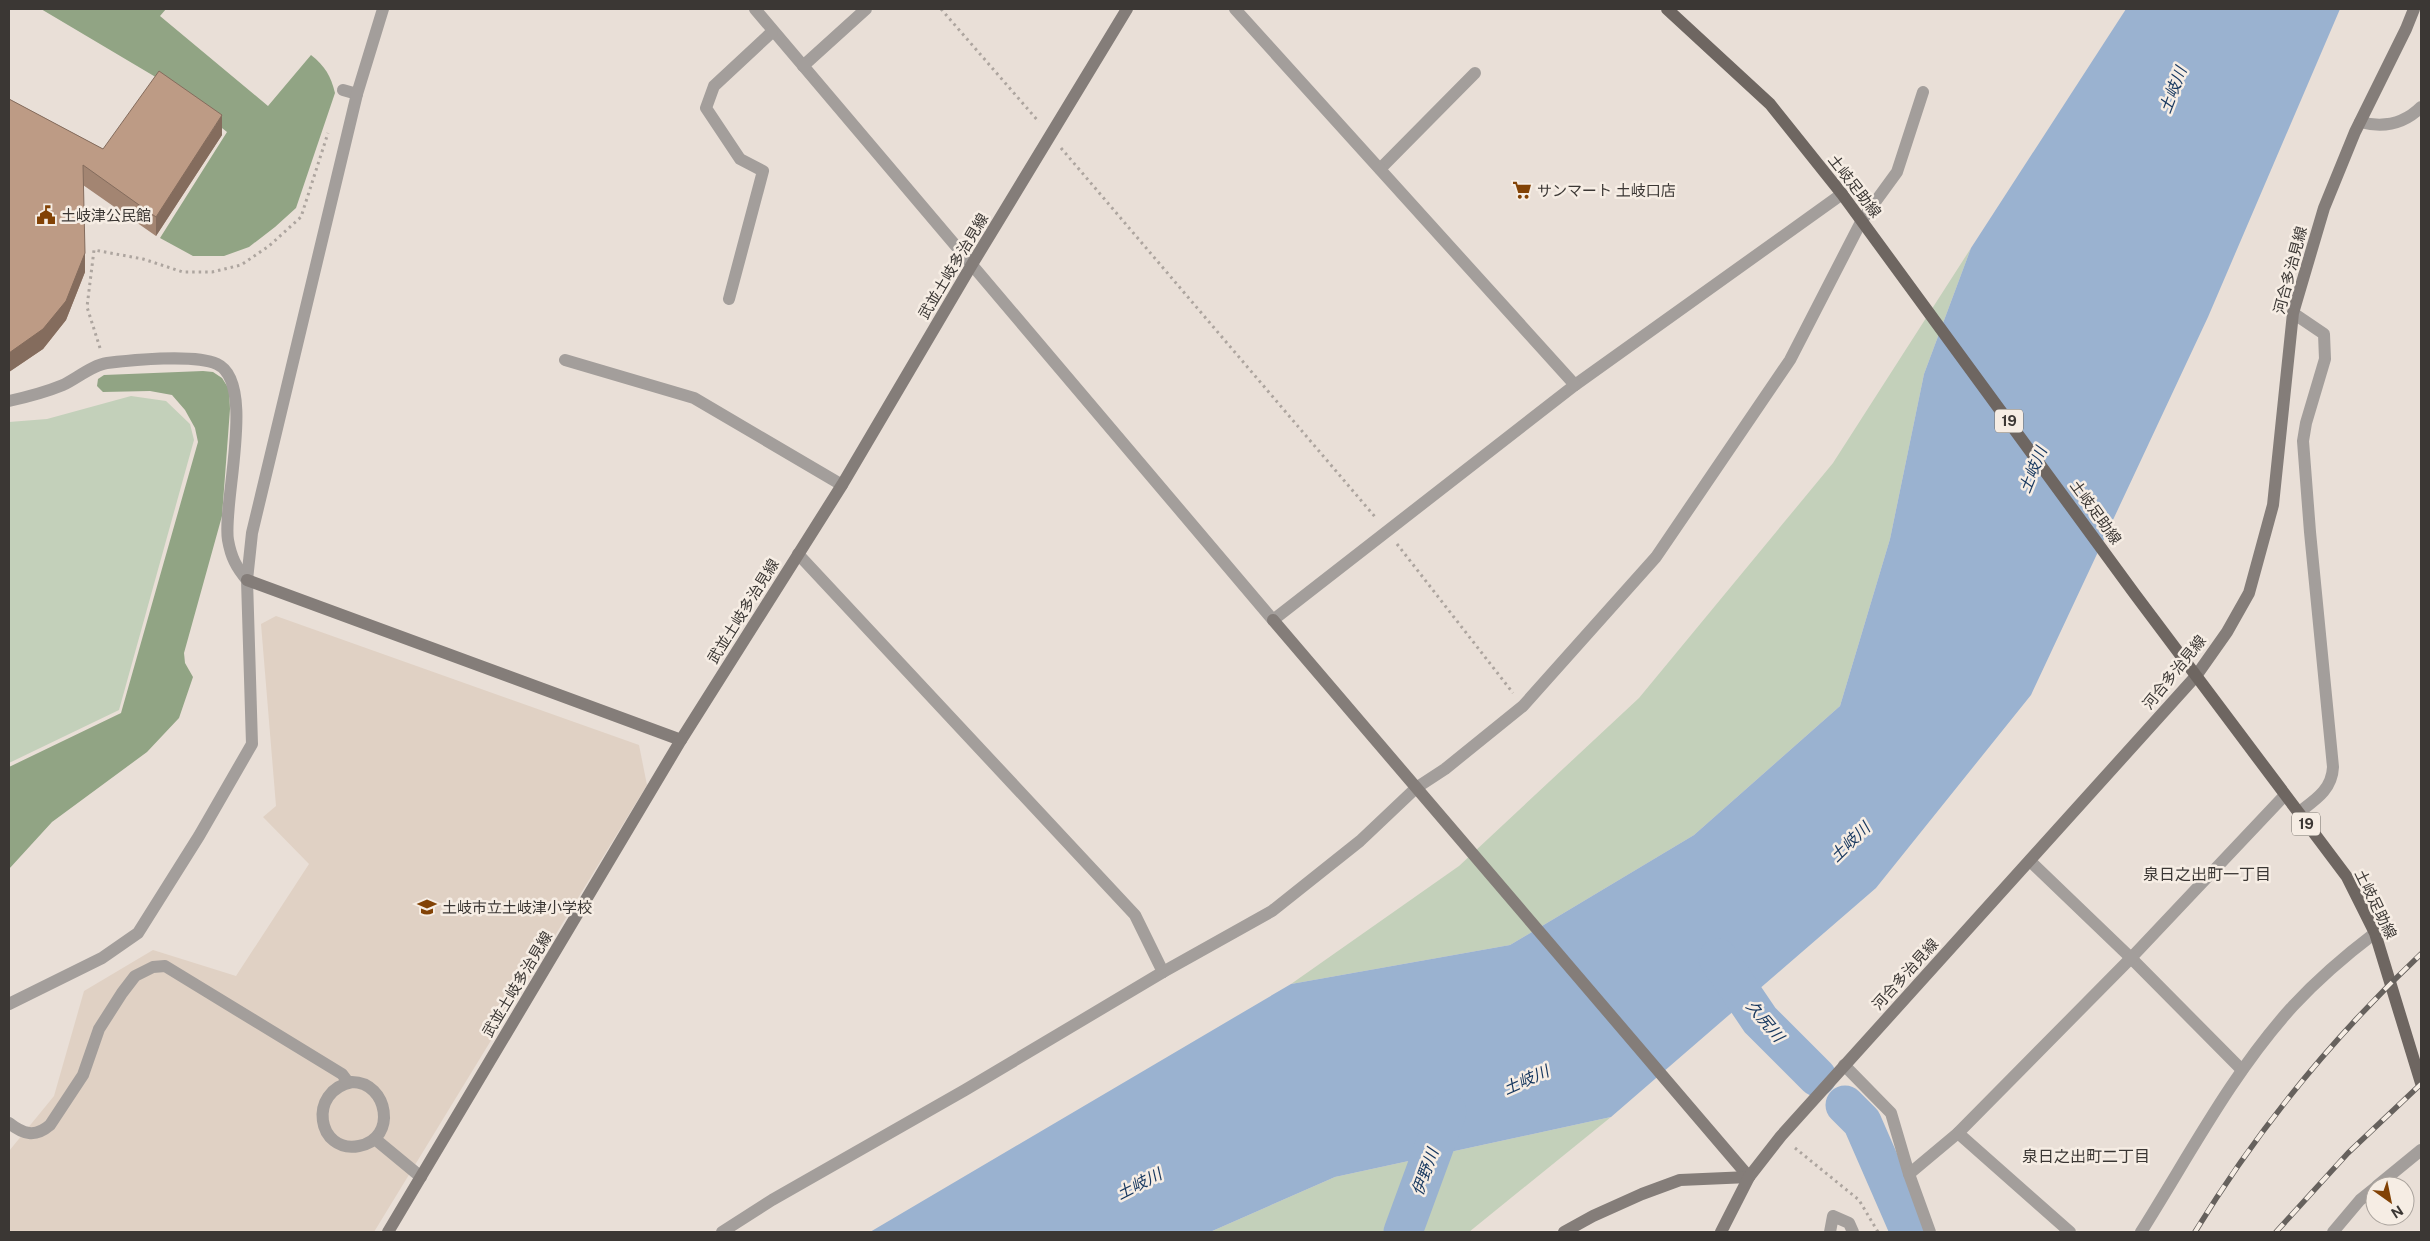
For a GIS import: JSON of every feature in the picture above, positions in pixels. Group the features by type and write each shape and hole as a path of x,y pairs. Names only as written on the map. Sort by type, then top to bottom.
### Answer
{"main road":[{"name":"武並土岐多治見線","path":"388,1232 681,740 842,485 971,266 1127,9"},
{"name":"土岐足助線","path":"1667,9 1770,104 1842,194 1884,248 2284,796 2347,877 2375,933 2421,1083"},
{"name":"河合多治見線","path":"1721,1232 1749,1177 1781,1136 2196,676 2227,632 2249,593 2271,514 2293,313 2324,208 2360,122 2414,9"},
{"path":"247,580 681,740"},
{"path":"1273,620 1749,1177"},
{"path":"1564,1232 1601,1212 1680,1180 1749,1177"}],"street":[{"path":"9,1004 102,958 138,934 199,836 252,744 247,580 252,533 356,94 383,9"},
{"path":"755,9 772,32 1273,620 1575,385 1842,194"},
{"path":"802,66 866,9"},
{"path":"1235,9 1575,385"},
{"path":"729,299 763,172 740,160 706,108 714,86 772,32"},
{"path":"1380,169 1475,73"},
{"path":"343,90 356,94"},
{"path":"722,1232 772,1200 965,1090 1163,972 1272,911 1360,841 1416,788 1445,769 1523,706 1656,557 1790,360 1862,220 1897,172 1923,92"},
{"path":"2360,122 2376,126 2392,124 2413,115 2421,107"},
{"path":"2293,313 2324,334 2324,359 2306,423 2303,441 2333,767 2332,778 2328,788 2298,813"},
{"path":"9,401 62,385 105,363 188,358 217,364 228,374 234,388 236,418 228,537 234,564 247,580"},
{"path":"565,360 694,398 842,485"},
{"path":"798,554 1135,915 1163,972"},
{"path":"1909,1174 1958,1133 2131,958 2284,796"},
{"path":"2030,861 2131,958 2242,1070"},
{"path":"2141,1232 2242,1070 2293,1006 2341,959 2375,933"},
{"path":"9,1123 16,1129 33,1134 44,1130 50,1125 83,1075 99,1029 122,993 136,976 153,967 165,966 342,1074 348,1082"},
{"path":"1844,1064 1891,1114 1909,1174 1930,1232"},
{"path":"348,1082 361,1082 372,1088 378,1096 384,1108 385,1118 380,1133 375,1139 359,1146 347,1146 329,1136 324,1127 322,1111 327,1097 338,1086 348,1082"},
{"path":"1958,1133 2070,1232"},
{"path":"375,1139 421,1177"},
{"path":"2389,1176 2421,1150"},
{"path":"2333,1232 2365,1196"},
{"path":"1830,1232 1833,1216 1849,1223 1852,1232"}],"path":[{"path":"940,9 1388,532 1523,706"},
{"path":"105,363 87,307 94,250 143,259 183,272 212,272 241,265 269,246 301,217 331,125"},
{"path":"1795,1148 1859,1200 1878,1232"}],"shaded area":[{"name":"土岐市立土岐津小学校","path":"276,616 639,745 647,785 374,1232 9,1232 9,1151 54,1096 84,991 153,950 236,976 309,864 263,817 276,806 261,624"}],"green space":[{"path":"41,9 166,9 160,16 268,106 311,55 327,72 335,93 296,208 249,247 224,256 193,256 160,238 227,132 164,82"},
{"path":"1971,248 1924,374 1890,539 1840,706 1694,835 1510,945 1291,984 1459,866 1639,698 1833,463"},
{"path":"213,372 222,378 229,389 230,409 222,516 184,653 185,663 193,677 179,718 147,752 52,822 9,869 9,767 121,713 198,442 195,428 185,410 172,395 150,391 103,392 97,386 98,379 104,375"},
{"path":"131,396 166,401 190,424 194,440 119,710 9,763 9,422 47,419"},
{"path":"1611,1117 1469,1232 1210,1232 1335,1177"}],"water":[{"name":"土岐川","path":"2126,9 2340,9 2208,317 2031,695 1876,888 1611,1117 1335,1177 1210,1232 870,1232 1291,984 1510,945 1694,835 1840,706 1890,539 1924,374 1971,248"}],"building":[{"path":"159,71 222,115 156,217 83,165 85,253 66,301 43,329 9,353 9,99 103,149"}],"waterway":[{"name":"久尻川","path":"1718,958 1760,1020 1817,1077"},
{"name":"久尻川","path":"1845,1105 1862,1122 1910,1232"},
{"name":"伊野川","path":"1403,1232 1447,1112"}],"railway":[{"path":"2195,1232 2244,1157 2299,1086 2358,1018 2421,954"},
{"path":"2276,1232 2348,1153 2421,1084"}],"place":[{"name":"サンマート 土岐口店","path":"1522,190"},
{"name":"土岐津公民館","path":"46,215"},
{"name":"土岐市立土岐津小学校","path":"427,907"}],"district":[{"name":"泉日之出町一丁目","path":"2207,874"},
{"name":"泉日之出町二丁目","path":"2086,1156"}]}
